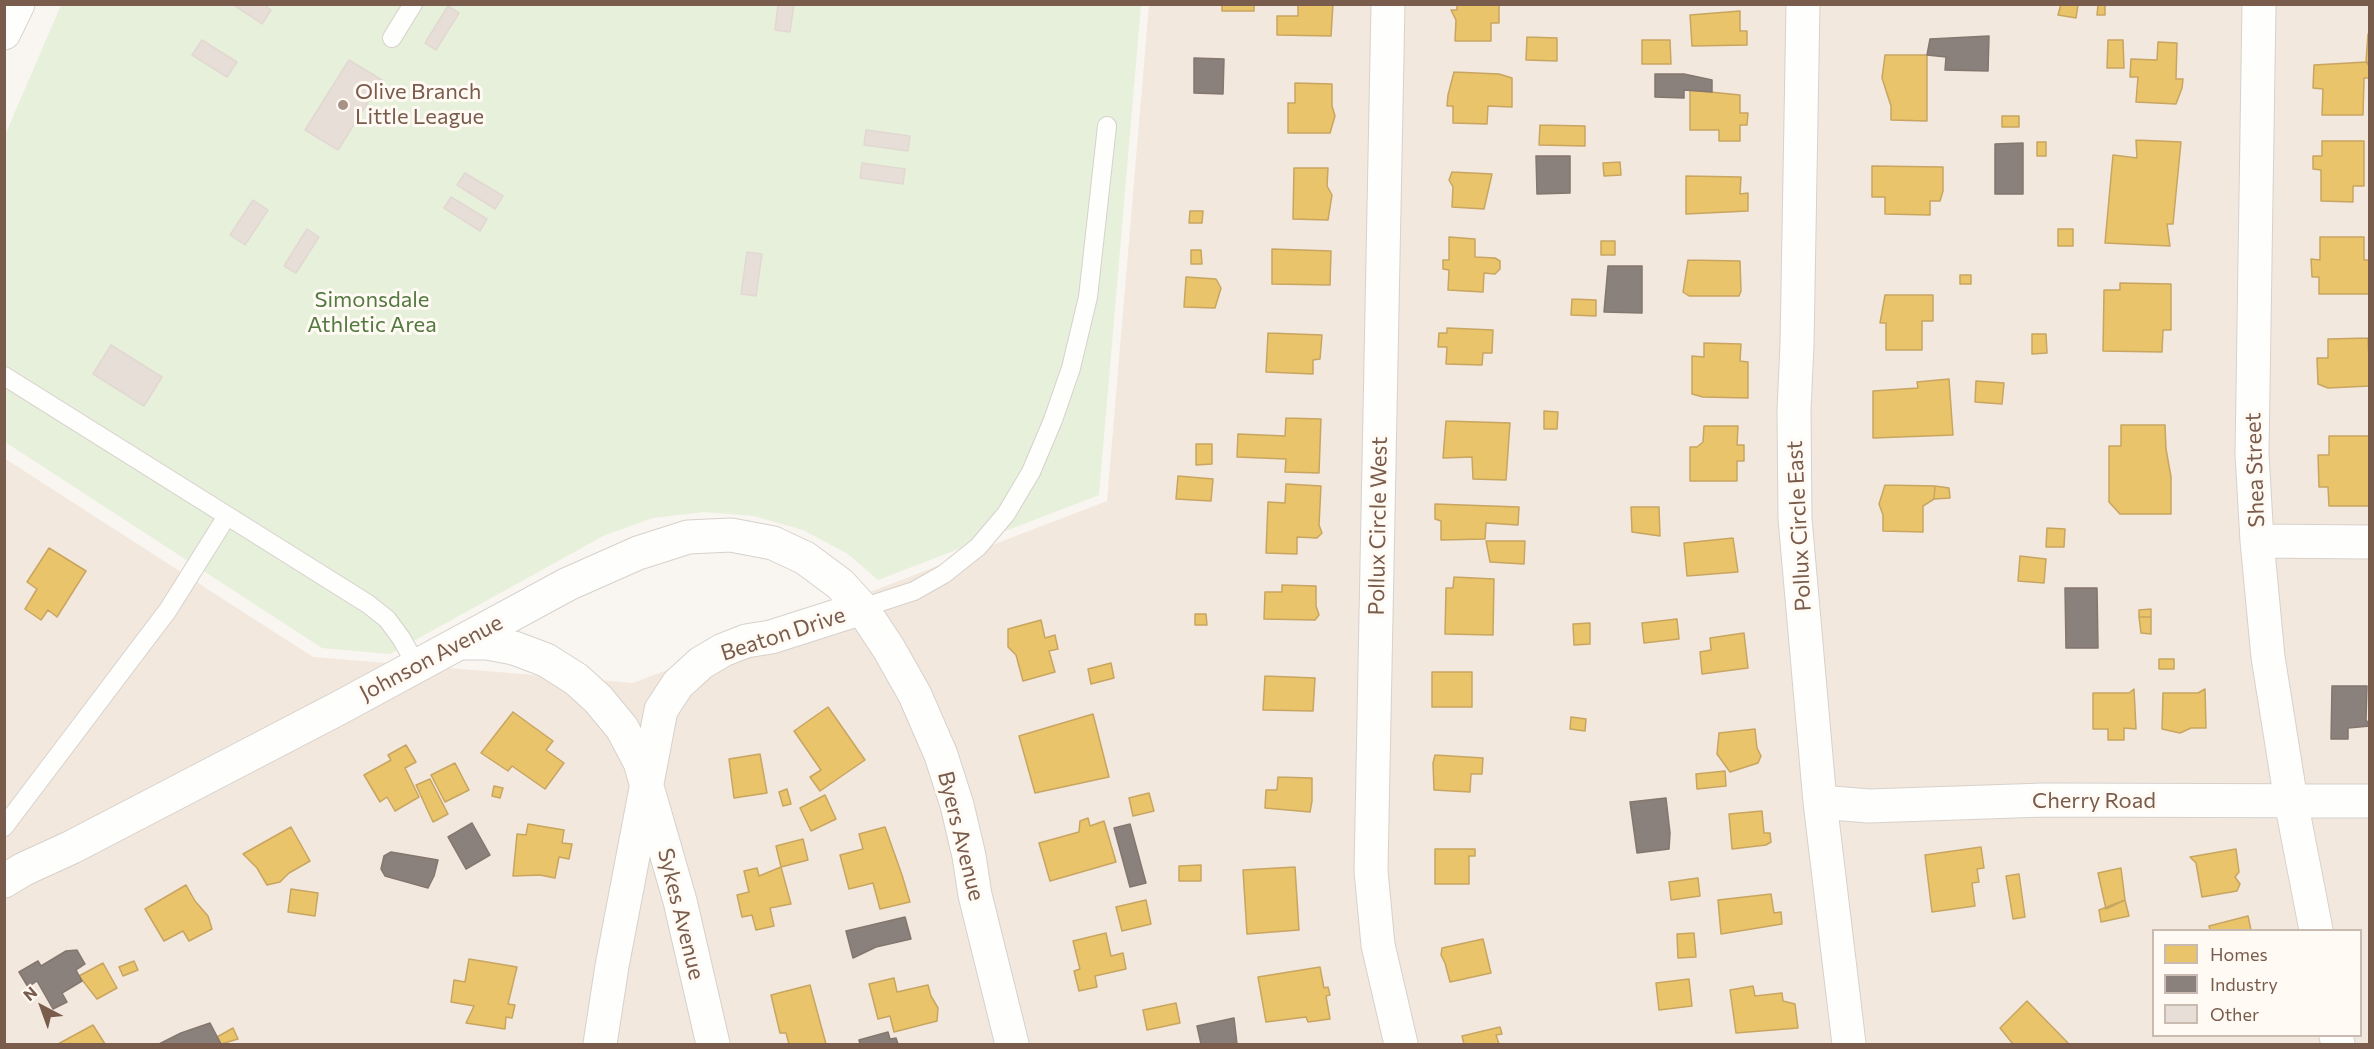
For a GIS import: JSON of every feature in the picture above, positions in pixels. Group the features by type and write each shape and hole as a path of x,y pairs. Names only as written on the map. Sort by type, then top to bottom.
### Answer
{"street":[{"path":"4,33 18,4"},
{"name":"Pollux Circle West","path":"1388,4 1371,871 1378,945 1401,1044"},
{"name":"Pollux Circle East","path":"1803,4 1794,410 1795,519 1820,802 1849,1044"},
{"name":"Shea Street","path":"2259,4 2252,454 2268,657 2291,801 2316,929"},
{"name":"Johnson Avenue","path":"4,881 417,666 568,584 638,553 688,537 731,535 773,543 806,558 840,584 862,608"},
{"path":"2258,541 2370,542"},
{"name":"Beaton Drive","path":"600,1044 612,966 661,710 678,684 701,663 723,650 746,641 771,637 862,608"},
{"name":"Byers Avenue","path":"862,608 915,695 941,755 957,805 975,895 1012,1044"},
{"path":"459,643 487,643 514,648 546,660 576,679 598,699 622,728 640,762 647,785"},
{"name":"Sykes Avenue","path":"647,785 680,901 713,1044"},
{"name":"Cherry Road","path":"1820,802 1869,806 2044,800 2370,801"}],"lane":[{"path":"392,38 413,4"},
{"path":"862,608 914,591 978,547 1006,514 1031,472 1053,420 1071,368 1088,297 1107,126"},
{"path":"4,376 368,604 387,619 417,666"},
{"path":"4,827 168,610 227,516"}],"shaded area":[{"path":"1149,5 2369,5 2369,1044 5,1044 4,458 313,657 633,683 1107,501"}],"green space":[{"name":"Simonsdale Athletic Area","path":"61,5 1141,5 1099,495 878,580 848,554 803,530 754,516 704,512 653,518 605,535 390,654 322,648 5,442 5,135"}],"building: Homes":[{"path":"1222,4 1254,4 1254,11 1222,11"},
{"path":"1298,4 1333,4 1331,36 1277,35 1277,16 1298,16"},
{"path":"1457,4 1499,4 1499,23 1491,23 1491,41 1455,41 1456,20 1451,10 1457,10"},
{"path":"2061,4 2078,5 2076,18 2058,15"},
{"path":"2098,5 2105,5 2105,15 2097,15"},
{"path":"1740,11 1740,31 1747,31 1747,45 1692,46 1690,15"},
{"path":"2368,34 2370,62 2366,62"},
{"path":"1527,37 1557,38 1557,61 1526,60"},
{"path":"1642,40 1670,40 1671,64 1642,64"},
{"path":"2108,40 2123,40 2124,68 2107,68"},
{"path":"2158,42 2177,43 2176,79 2183,79 2176,104 2136,102 2138,77 2130,77 2131,59 2157,60"},
{"path":"1885,55 1927,55 1927,121 1891,120 1891,106 1882,78"},
{"path":"2366,62 2370,67 2370,78 2364,78 2363,115 2322,115 2323,89 2313,88 2314,65"},
{"path":"1454,72 1499,74 1512,78 1512,107 1488,106 1487,124 1453,123 1453,106 1447,106"},
{"path":"1295,83 1332,84 1332,106 1335,116 1330,133 1288,133 1288,103 1295,103"},
{"path":"1690,90 1740,95 1740,113 1748,113 1747,125 1740,125 1740,141 1719,141 1719,130 1690,130"},
{"path":"2002,116 2019,116 2019,127 2002,127"},
{"path":"1540,125 1585,126 1585,146 1539,145"},
{"path":"2136,140 2181,142 2173,224 2167,224 2170,246 2105,243 2113,155 2137,158"},
{"path":"2322,141 2364,141 2364,186 2353,186 2353,202 2321,201 2321,170 2313,169 2313,156 2322,156"},
{"path":"2037,142 2046,142 2046,156 2037,156"},
{"path":"1620,162 1621,175 1604,176 1603,163"},
{"path":"1872,166 1943,167 1943,191 1940,201 1930,201 1930,215 1885,214 1885,197 1872,197"},
{"path":"1294,168 1328,168 1327,186 1332,195 1328,220 1293,219"},
{"path":"1452,172 1492,174 1484,209 1452,207 1453,187 1449,180"},
{"path":"1686,176 1741,177 1740,194 1748,193 1748,211 1686,214"},
{"path":"1190,211 1203,211 1202,223 1189,223"},
{"path":"2058,229 2073,229 2073,246 2058,246"},
{"path":"1449,237 1475,239 1475,257 1495,258 1500,261 1500,269 1495,274 1484,273 1483,292 1448,290 1449,270 1443,269 1443,260 1449,260"},
{"path":"2320,237 2364,237 2364,260 2370,260 2370,294 2319,294 2319,277 2312,277 2311,259 2320,260"},
{"path":"1601,241 1615,241 1615,255 1601,255"},
{"path":"1272,249 1331,251 1330,285 1272,284"},
{"path":"1191,250 1201,250 1202,264 1191,264"},
{"path":"1688,260 1740,261 1741,291 1739,296 1689,296 1683,292"},
{"path":"1960,275 1971,275 1971,284 1960,284"},
{"path":"1186,277 1216,279 1221,288 1215,308 1184,307"},
{"path":"2120,283 2171,284 2171,330 2163,330 2162,352 2103,351 2104,290 2120,290"},
{"path":"1885,295 1933,295 1933,321 1922,321 1922,350 1886,350 1886,323 1880,323"},
{"path":"1572,299 1596,300 1596,316 1571,315"},
{"path":"1447,328 1493,330 1492,353 1483,353 1482,365 1446,364 1447,347 1438,347 1439,333 1447,333"},
{"path":"1268,333 1322,335 1320,359 1313,360 1313,374 1266,372"},
{"path":"2032,334 2046,334 2047,353 2032,354"},
{"path":"2368,338 2370,386 2328,388 2318,384 2317,358 2328,358 2328,339"},
{"path":"1704,343 1741,344 1740,361 1748,362 1748,398 1703,397 1692,394 1692,356 1704,357"},
{"path":"1949,379 1953,435 1873,438 1873,391 1918,388 1917,382"},
{"path":"1976,381 2004,383 2002,404 1975,402"},
{"path":"1544,411 1558,412 1557,429 1544,429"},
{"path":"1286,418 1321,419 1319,473 1285,472 1286,459 1237,457 1238,434 1285,436"},
{"path":"1446,421 1510,423 1506,480 1473,479 1472,457 1443,458"},
{"path":"2121,425 2165,425 2171,477 2171,514 2120,514 2109,502 2109,446 2121,446"},
{"path":"1704,426 1738,426 1737,445 1744,445 1744,461 1737,461 1737,481 1690,481 1690,447 1697,447 1703,442"},
{"path":"2329,436 2370,436 2370,506 2329,506 2328,487 2319,487 2318,455 2329,455"},
{"path":"1196,444 1212,444 1212,464 1196,465"},
{"path":"1178,476 1213,479 1211,501 1176,499"},
{"path":"1286,484 1321,486 1319,525 1322,533 1317,538 1297,537 1297,554 1266,553 1268,502 1285,503"},
{"path":"1885,485 1935,486 1934,499 1923,506 1923,532 1883,531 1883,515 1879,504"},
{"path":"1935,486 1949,488 1950,498 1934,499"},
{"path":"1435,504 1519,507 1518,525 1486,523 1485,539 1441,540 1441,521 1435,519"},
{"path":"1631,507 1659,507 1660,536 1632,532"},
{"path":"2047,528 2065,529 2064,547 2046,547"},
{"path":"1733,538 1738,572 1687,576 1684,543"},
{"path":"1486,541 1525,541 1524,564 1490,562"},
{"path":"49,548 86,571 57,617 48,610 41,620 25,609 37,589 27,582"},
{"path":"2020,556 2046,559 2044,583 2018,581"},
{"path":"1454,577 1494,579 1493,635 1445,634 1446,588 1453,588"},
{"path":"1282,585 1316,586 1316,606 1319,615 1315,620 1264,619 1265,592 1282,592"},
{"path":"2151,609 2151,617 2139,617 2139,610"},
{"path":"1195,614 1206,614 1207,625 1195,625"},
{"path":"2139,617 2151,617 2151,634 2141,633"},
{"path":"1677,619 1679,639 1644,643 1642,623"},
{"path":"1041,620 1045,638 1055,635 1058,649 1049,651 1055,672 1023,681 1016,655 1008,647 1008,629"},
{"path":"1590,623 1590,644 1574,645 1573,624"},
{"path":"1744,633 1748,668 1702,674 1700,652 1711,650 1710,638"},
{"path":"2159,659 2174,659 2174,669 2159,669"},
{"path":"1111,663 1114,678 1091,684 1088,669"},
{"path":"1432,672 1472,672 1472,707 1432,707"},
{"path":"1265,676 1315,678 1313,711 1263,710"},
{"path":"2134,689 2136,729 2124,728 2124,740 2108,740 2108,729 2093,729 2093,693 2129,693"},
{"path":"2205,689 2206,728 2191,728 2180,733 2162,729 2163,693 2198,693"},
{"path":"828,707 865,760 820,791 810,777 821,770 794,731"},
{"path":"513,712 553,741 546,750 564,763 545,789 512,766 508,771 481,753"},
{"path":"1093,714 1109,777 1035,793 1019,736"},
{"path":"1571,717 1586,719 1585,731 1570,729"},
{"path":"1755,729 1757,748 1761,756 1758,763 1730,772 1717,754 1719,733"},
{"path":"406,745 416,762 405,768 419,797 395,811 387,797 380,802 364,775 391,760 388,755"},
{"path":"760,754 767,793 734,798 729,759"},
{"path":"1435,755 1483,758 1482,774 1471,774 1470,792 1434,790"},
{"path":"455,763 469,790 445,802 431,775"},
{"path":"1725,771 1726,786 1697,789 1696,774"},
{"path":"1278,777 1312,778 1310,812 1265,808 1266,790 1277,790"},
{"path":"430,779 448,814 433,822 416,785"},
{"path":"494,786 503,788 500,798 492,796"},
{"path":"787,789 791,804 783,806 779,792"},
{"path":"1149,793 1154,811 1133,816 1129,798"},
{"path":"825,795 836,819 811,831 800,808"},
{"path":"1762,811 1764,833 1770,833 1771,842 1766,845 1732,849 1729,814"},
{"path":"1088,818 1090,826 1104,821 1116,862 1050,881 1039,843 1079,832 1080,821"},
{"path":"528,824 564,830 562,843 572,844 569,859 559,857 555,878 540,875 513,876 517,834 526,835"},
{"path":"291,827 310,861 289,873 280,882 267,885 257,868 243,854"},
{"path":"885,827 910,902 880,909 873,883 849,889 840,855 863,849 859,834"},
{"path":"803,839 808,860 781,867 776,846"},
{"path":"1981,847 1984,868 1977,869 1979,882 1972,883 1975,906 1932,912 1925,855"},
{"path":"1435,849 1475,849 1475,856 1469,856 1469,884 1435,884"},
{"path":"2236,849 2239,872 2235,877 2240,884 2237,891 2202,897 2196,863 2190,857"},
{"path":"1201,865 1201,881 1179,881 1179,866"},
{"path":"781,867 791,904 770,908 774,926 756,930 752,915 742,917 737,895 749,892 744,871 757,868 759,876"},
{"path":"1295,867 1299,930 1247,934 1243,870"},
{"path":"2121,868 2125,900 2106,909 2098,873"},
{"path":"2019,874 2025,917 2013,919 2006,876"},
{"path":"1698,878 1700,896 1671,900 1669,882"},
{"path":"186,885 195,901 208,916 212,929 189,941 183,931 164,941 145,909"},
{"path":"291,889 318,893 315,916 288,912"},
{"path":"1771,894 1774,913 1781,912 1782,924 1721,934 1718,900"},
{"path":"1146,900 1151,924 1122,931 1116,907"},
{"path":"2125,900 2129,916 2101,922 2099,910"},
{"path":"2248,916 2251,929 2210,929 2209,926"},
{"path":"1106,933 1111,956 1123,953 1126,969 1095,976 1097,987 1079,991 1074,971 1080,969 1073,941"},
{"path":"1694,933 1696,957 1678,958 1677,934"},
{"path":"1483,939 1491,973 1450,982 1441,955 1442,948"},
{"path":"469,959 517,967 508,1004 515,1005 512,1018 506,1017 505,1029 466,1023 474,1006 451,1002 454,980 465,982"},
{"path":"134,961 138,970 123,976 119,967"},
{"path":"103,963 117,988 97,999 79,976"},
{"path":"1320,967 1324,988 1328,987 1330,995 1326,996 1330,1019 1308,1022 1306,1017 1266,1022 1258,977"},
{"path":"894,978 897,992 928,985 938,1008 937,1021 894,1032 890,1016 878,1019 869,984"},
{"path":"1689,979 1692,1006 1659,1010 1656,983"},
{"path":"810,985 826,1044 789,1044 786,1033 780,1033 771,995"},
{"path":"1753,986 1755,996 1782,993 1783,1001 1795,1004 1798,1028 1736,1033 1730,990"},
{"path":"2027,1001 2069,1044 2013,1044 2000,1028"},
{"path":"1176,1003 1180,1023 1147,1030 1143,1010"},
{"path":"93,1025 105,1044 58,1044"},
{"path":"1500,1027 1502,1034 1496,1035 1499,1044 1464,1044 1462,1036"},
{"path":"233,1028 238,1039 221,1044 217,1037"}],"building: Industry":[{"path":"1989,36 1988,71 1945,70 1946,57 1927,55 1930,39"},
{"path":"1194,58 1224,59 1223,94 1194,93"},
{"path":"1655,74 1684,74 1712,80 1712,92 1684,90 1684,98 1655,97"},
{"path":"2023,143 2023,194 1995,194 1995,144"},
{"path":"1536,156 1570,156 1570,193 1537,194"},
{"path":"1608,266 1642,266 1642,313 1604,312"},
{"path":"2065,588 2097,588 2098,648 2066,648"},
{"path":"2332,686 2367,686 2366,720 2370,726 2348,728 2348,739 2331,739"},
{"path":"1666,798 1670,833 1669,849 1637,853 1630,802"},
{"path":"472,823 490,855 466,869 448,837"},
{"path":"1130,824 1146,883 1130,887 1114,828"},
{"path":"391,852 438,860 428,888 385,876 381,869 384,856"},
{"path":"905,917 911,939 876,947 853,958 846,931"},
{"path":"77,950 85,964 76,970 82,981 62,993 67,1002 53,1009 37,981 28,987 19,972 38,961 41,966 66,951"},
{"path":"1234,1018 1237,1044 1201,1044 1197,1026"},
{"path":"210,1023 221,1044 159,1044 181,1033"},
{"path":"888,1032 890,1039 896,1038 898,1044 860,1044 859,1040"}],"building: Other":[{"path":"232,4 263,4 271,10 262,24"},
{"path":"778,4 794,4 790,32 775,30"},
{"path":"448,6 459,13 436,50 425,43"},
{"path":"202,40 237,62 227,77 192,55"},
{"name":"Olive Branch Little League","path":"349,60 382,80 338,150 305,130"},
{"path":"866,130 910,136 908,151 864,145"},
{"path":"862,163 905,169 903,184 860,178"},
{"path":"465,173 503,196 495,209 457,185"},
{"path":"451,197 487,219 480,231 444,208"},
{"path":"253,200 268,210 245,245 230,235"},
{"path":"307,229 319,237 296,273 284,266"},
{"path":"747,252 762,254 756,296 741,294"},
{"path":"111,345 162,377 144,406 93,374"}],"place":[{"name":"Olive Branch Little League","path":"343,105"}]}
